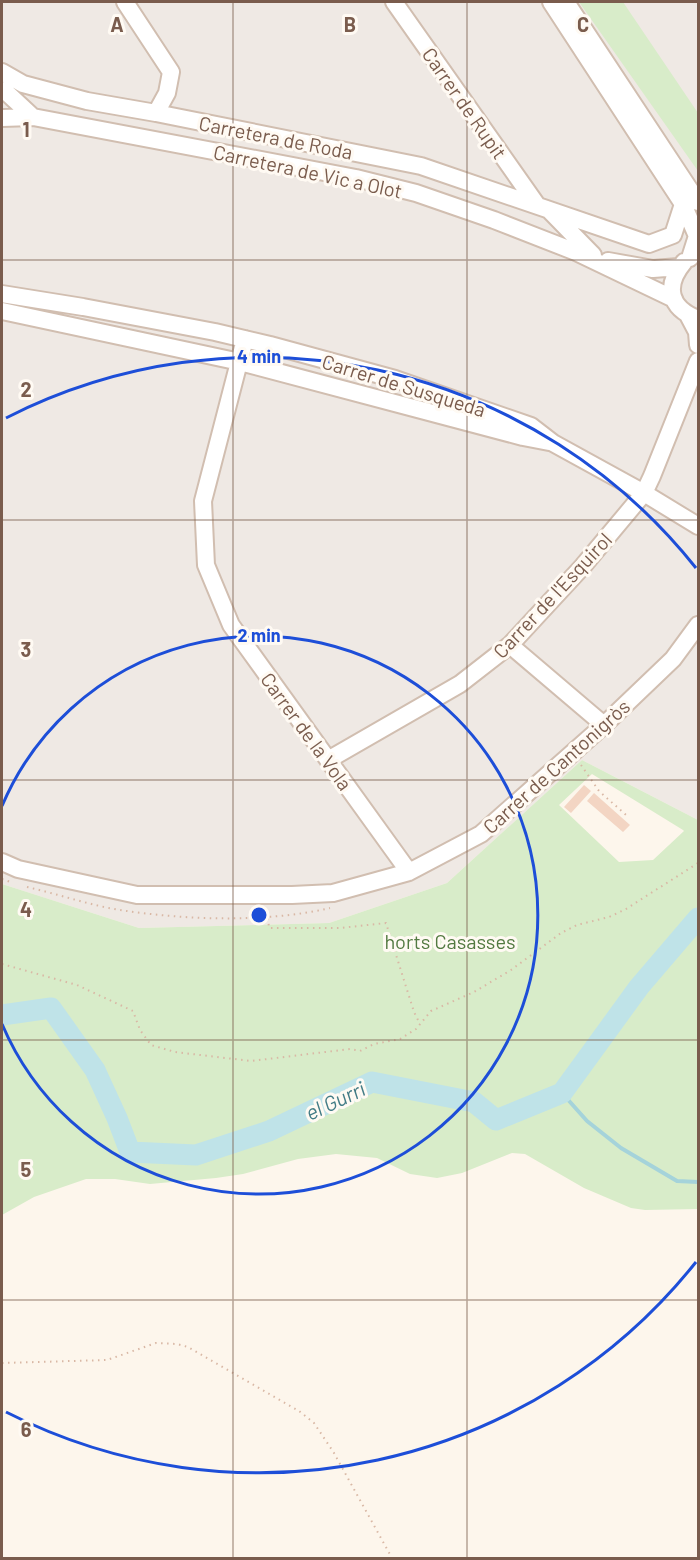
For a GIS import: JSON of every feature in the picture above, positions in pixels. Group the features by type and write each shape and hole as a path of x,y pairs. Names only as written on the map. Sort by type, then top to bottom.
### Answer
{"street":[{"path":"124,2 171,72 167,93 156,113"},
{"name":"Carrer de Rupit","path":"394,2 543,208"},
{"path":"551,2 691,203"},
{"path":"566,2 691,203 697,236 689,261 671,284 674,299 694,317 699,345"},
{"path":"2,83 33,117"},
{"name":"Carretera de Roda","path":"2,83 23,84 87,101 421,166 649,244 673,235 691,203"},
{"name":"Carretera de Vic a Olot","path":"2,118 33,117 356,178 416,193 576,252 674,299"},
{"path":"543,208 595,257"},
{"name":"Carretera de Vic a Olot","path":"576,252 615,263 653,269 689,261"},
{"name":"Carrer de Susqueda","path":"2,294 83,307 244,339 405,383 531,426 553,443 699,526"},
{"name":"Carrer de Susqueda","path":"2,311 240,362 553,443"},
{"name":"Carrer de la Vola","path":"244,339 203,501 206,565 231,625 409,872"},
{"name":"Carrer de l'Esquirol","path":"328,760 460,684 510,645 583,566 644,493 699,361"},
{"name":"Carrer de Cantonigròs","path":"2,862 18,869 137,895 292,896 333,893 409,872 481,834 604,725 673,658 699,625"},
{"path":"510,645 604,725"}],"path":[{"path":"584,769 599,791 626,815"},
{"path":"2,964 77,985 134,1011 140,1030 151,1045 199,1055 250,1061 350,1050 360,1051 374,1044 400,1039 416,1029 431,1011 511,970 561,933 577,925 609,917 626,909 699,863"},
{"path":"268,918 269,928 340,928 386,923 414,1012 420,1024"},
{"path":"2,1363 107,1360 156,1343 188,1347 298,1411 314,1423 334,1453 392,1558"}],"shaded area":[{"path":"2,2 698,2 698,820 582,760 447,883 329,923 139,928 2,884"}],"green space":[{"path":"579,2 623,2 698,113 698,171"},
{"name":"horts Casasses","path":"582,760 698,820 698,1209 631,1208 584,1188 525,1154 512,1153 462,1173 437,1178 410,1174 377,1158 336,1154 298,1159 243,1174 216,1178 150,1184 115,1179 86,1179 34,1197 2,1215 2,884 139,928 329,923 447,883","holes":["592,774 684,831 653,860 619,862 559,805"]}],"building":[{"path":"584,785 591,791 571,813 564,807"},
{"path":"594,793 630,825 623,832 587,801"}],"waterway":[{"name":"el Gurri","path":"2,1015 51,1008 95,1070 130,1152 196,1155 269,1131 372,1082 474,1102 496,1120 562,1093 639,987 698,918"},
{"path":"562,1093 587,1121 621,1148 677,1181 698,1182"}]}
